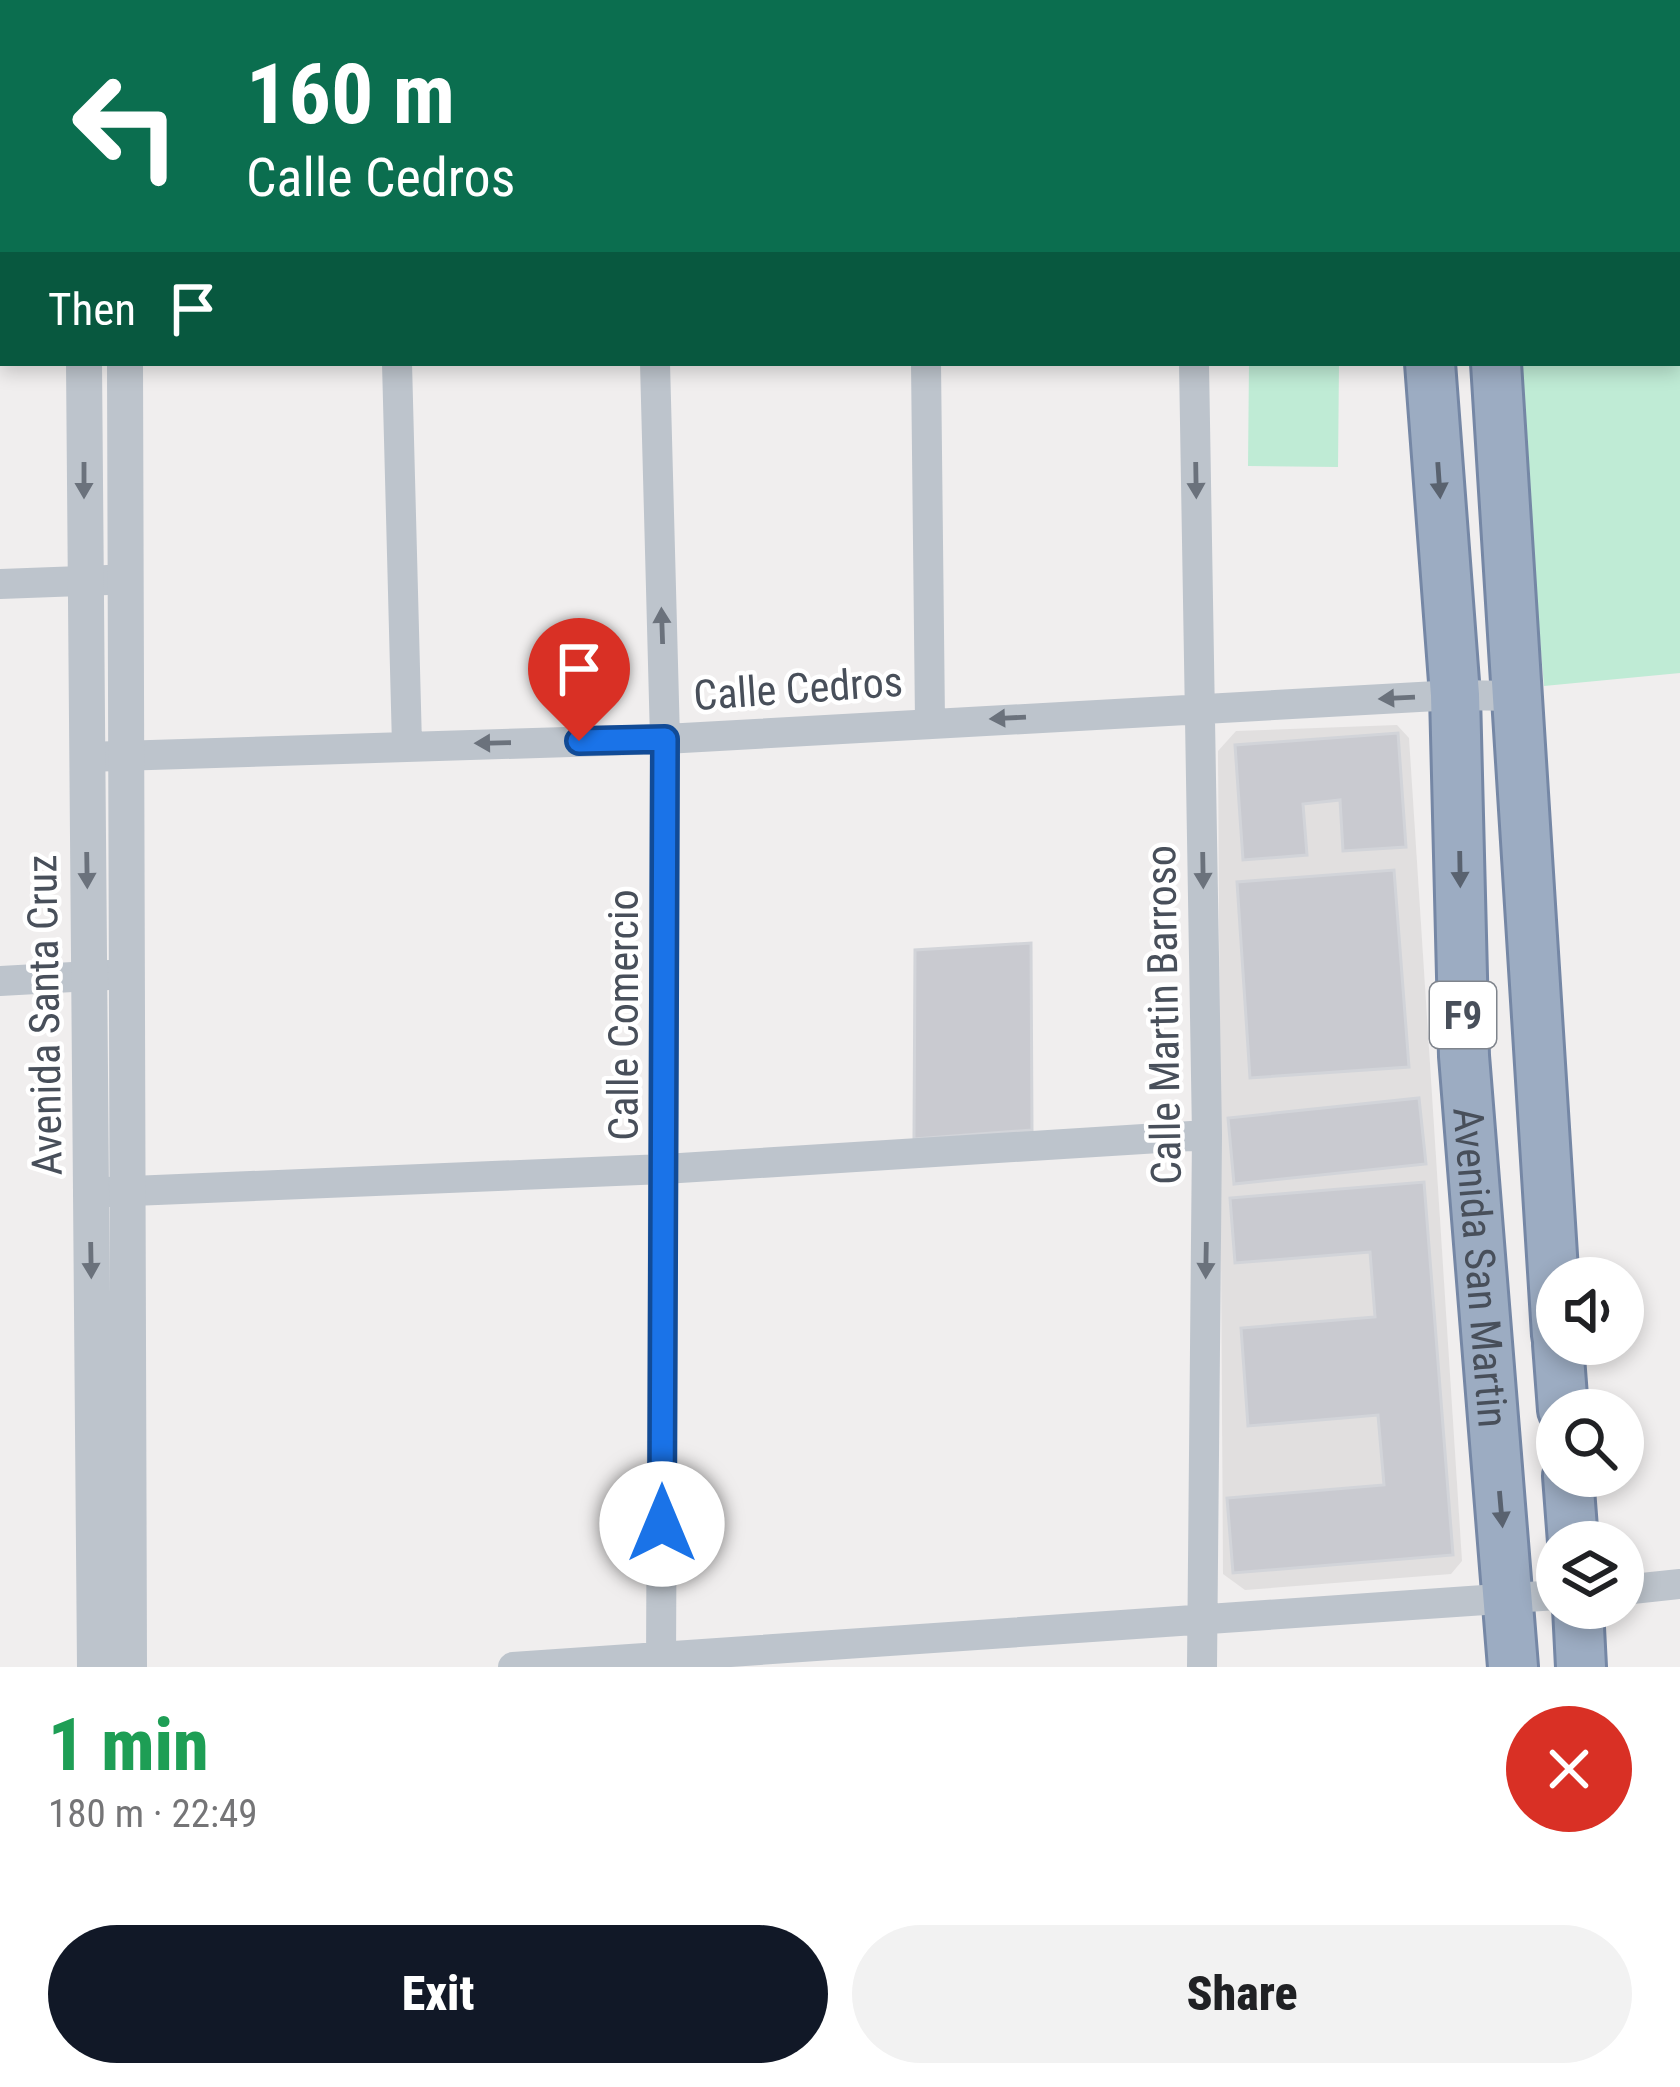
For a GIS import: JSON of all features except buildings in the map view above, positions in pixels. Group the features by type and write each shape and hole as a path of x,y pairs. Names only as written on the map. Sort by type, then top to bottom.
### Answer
{"highway":[{"name":"Avenida San Martin","path":"1430,366 1455,695 1464,1056 1513,1667"},
{"name":"Avenida San Martin","path":"1496,366 1552,1257"},
{"path":"1579,1629 1581,1667"}],"street":[{"name":"Avenida Santa Cruz","path":"84,366 94,1667"},
{"name":"Avenida Santa Cruz","path":"125,366 129,1667"},
{"path":"397,366 407,745"},
{"name":"Calle Comercio","path":"655,366 665,739 661,1662"},
{"path":"926,366 930,722"},
{"name":"Calle Martin Barroso","path":"1194,366 1207,1135 1202,1667"},
{"path":"0,584 126,580"},
{"name":"Calle Cedros","path":"86,757 665,739 1455,695 1514,696"},
{"path":"0,981 127,974"},
{"path":"90,1192 664,1169 1207,1135"},
{"path":"1644,1588 1680,1584"},
{"path":"513,1667 661,1662 1536,1597"}],"shaded area":[{"path":"1397,725 1409,738 1462,1561 1451,1574 1245,1590 1223,1574 1218,751 1236,731"}],"green space":[{"path":"1249,366 1339,366 1338,467 1248,466"},
{"path":"1516,366 1680,366 1680,673 1544,686"}],"route":[{"path":"579,741 665,739 662,1524"}]}
